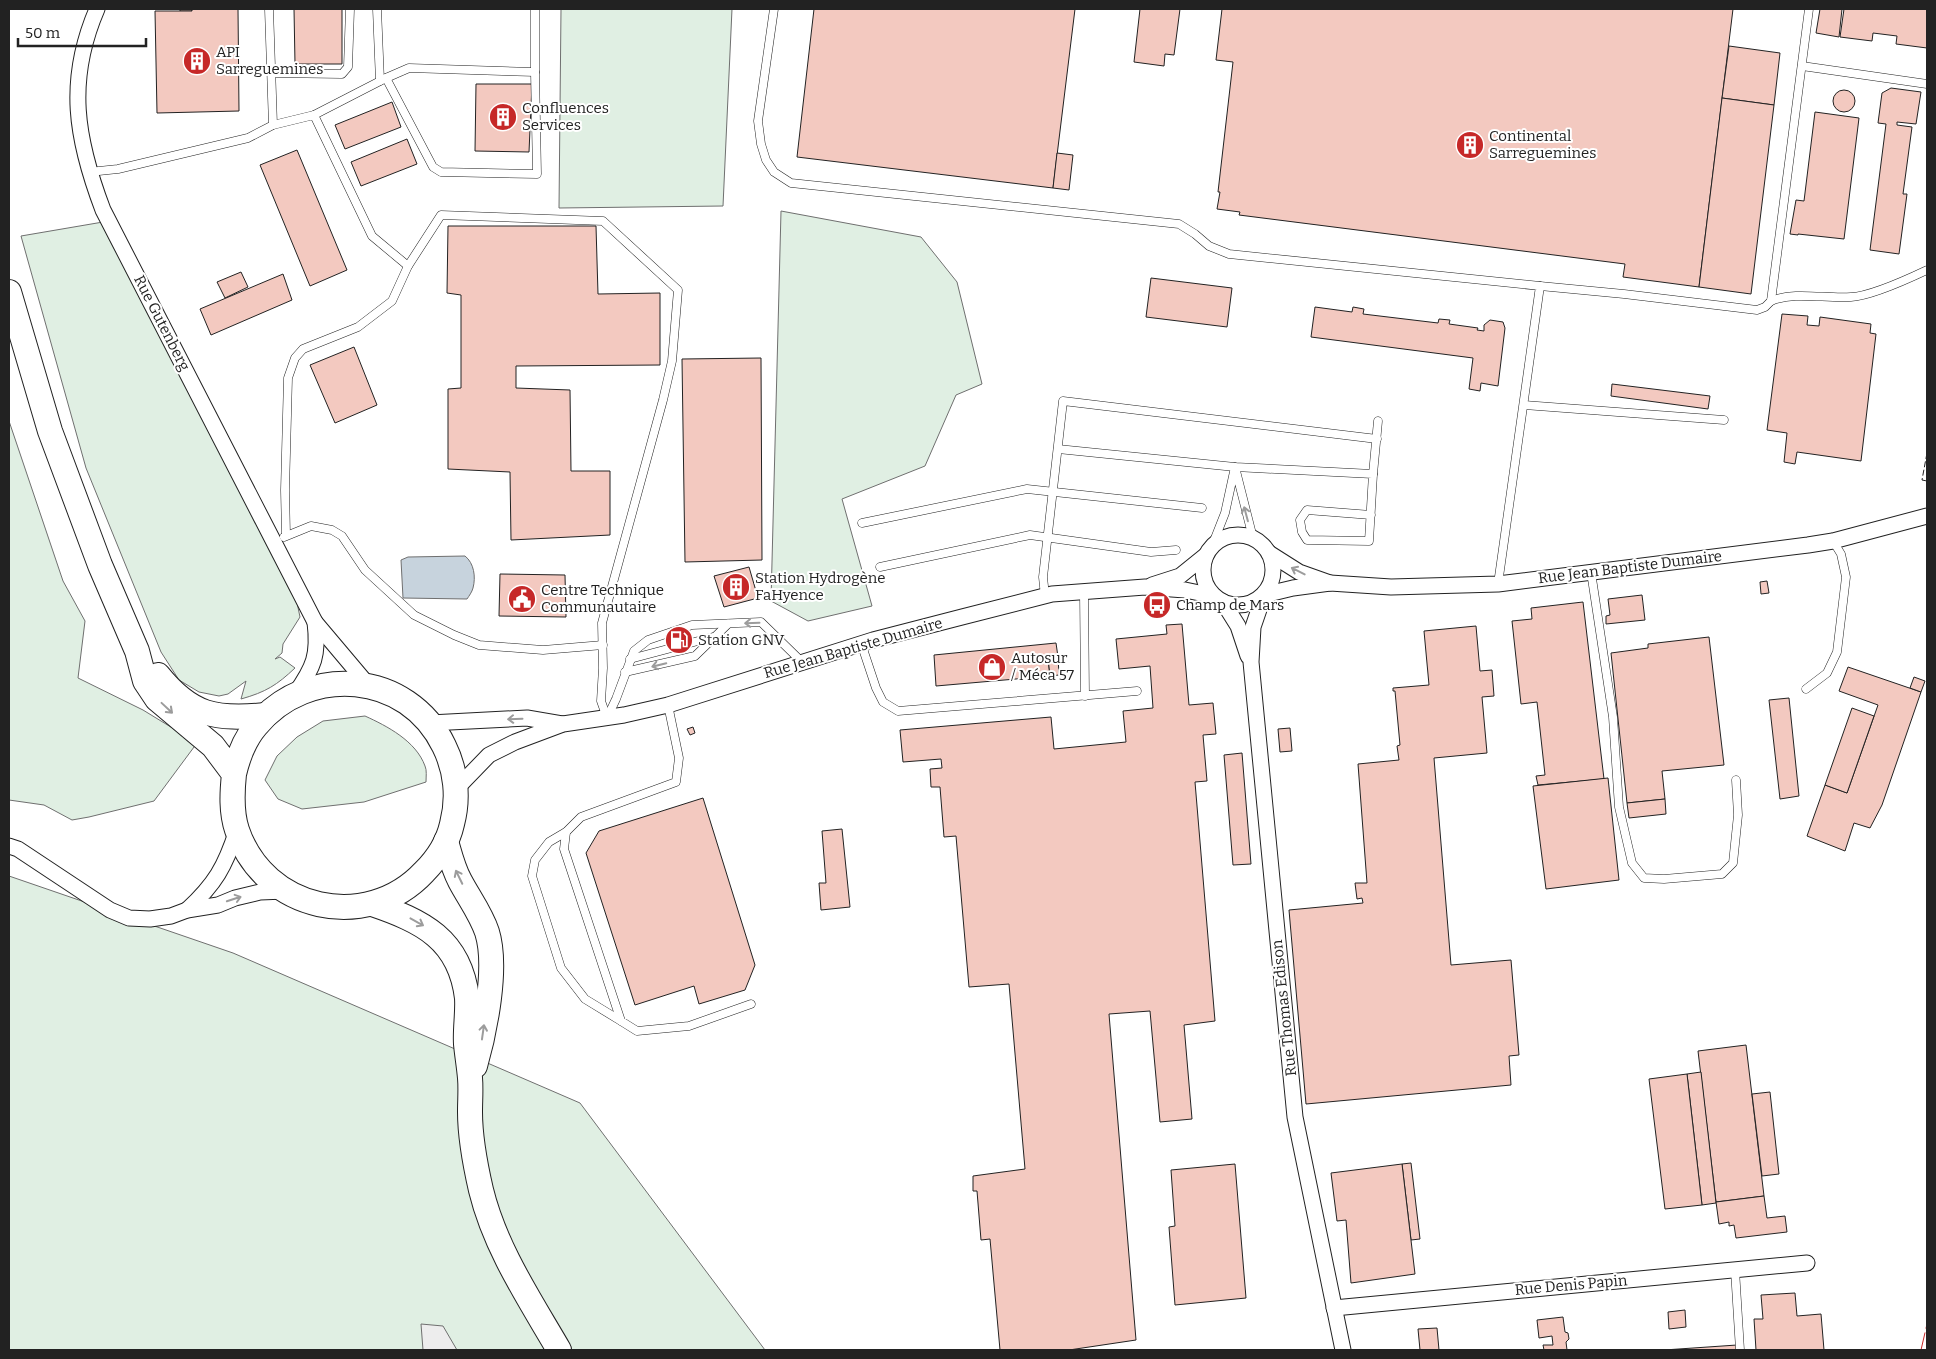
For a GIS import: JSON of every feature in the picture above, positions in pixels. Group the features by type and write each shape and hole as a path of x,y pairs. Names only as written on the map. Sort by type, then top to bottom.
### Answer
{"main road":[{"path":"9,292 53,440 100,565 137,651 145,681 157,700 213,746 234,774"},
{"path":"137,651 170,690 198,710 226,717 266,715"},
{"path":"350,683 369,686 403,699 430,723 440,738 454,771 456,807 452,824 446,841 434,863 416,881 395,895 372,904 349,908 305,901 285,891 269,879 256,865 245,848 237,830 232,802 234,774 238,758 245,742 266,715 280,703 295,694 331,684 350,683"},
{"path":"446,841 459,880 476,908 487,933 491,962 482,1044 471,1079"},
{"path":"372,904 410,918 425,926 440,939 459,965 467,1000 466,1043 471,1079 472,1148 482,1193 509,1261 559,1350"}],"street":[{"name":"Rue Gutenberg","path":"97,9 83,50 78,83 78,109 83,147 90,172 103,210 236,466 280,540 315,622 318,643 315,657 307,677 295,694"},
{"name":"Rue Jean Baptiste Dumaire","path":"1264,595 1293,588 1330,583 1391,587 1498,584 1833,541 1927,516"},
{"path":"1242,535 1253,538 1262,544 1269,553 1273,564 1270,586 1264,595 1244,605 1234,605 1218,599 1207,587 1203,576 1203,566 1209,551 1220,539 1242,535"},
{"name":"Rue Jean Baptiste Dumaire","path":"1145,587 1180,576 1209,551"},
{"name":"Rue Jean Baptiste Dumaire","path":"1269,553 1299,572 1330,583"},
{"name":"Rue Jean Baptiste Dumaire","path":"456,789 489,756 515,742 563,724 607,718 668,705 861,643 1044,596 1145,587 1185,590 1218,599"},
{"name":"Rue Thomas Edison","path":"1264,595 1253,627 1250,662 1295,1117 1343,1350"},
{"name":"Rue Thomas Edison","path":"1218,599 1238,626 1250,662"},
{"name":"Rue Gutenberg","path":"315,622 369,686"},
{"name":"Rue Jean Baptiste Dumaire","path":"430,723 527,718 563,724"},
{"path":"187,910 208,890 222,870 237,830"},
{"path":"9,846 18,849 110,910 129,918 150,919 171,916 187,910 218,905 235,898 260,892 285,891"},
{"name":"Rue Denis Papin","path":"1334,1308 1807,1263"}],"lane":[{"path":"269,9 273,125"},
{"path":"271,73 342,74 348,67 350,9"},
{"path":"377,9 383,79 433,167 441,172 537,174 536,9"},
{"path":"774,9 758,122 760,144 766,160 774,172 792,183 1179,224 1195,234 1208,246 1228,254 1624,294 1757,310 1783,296 1853,297 1897,284 1927,270"},
{"path":"1771,301 1809,9"},
{"path":"1802,66 1927,84"},
{"path":"90,172 118,169 248,138 273,125 314,115 383,79 409,68 535,72"},
{"path":"314,115 372,236 408,266"},
{"path":"280,540 285,490 288,378 295,358 303,349 358,327 392,301 408,266 441,215 603,221 678,290 672,361 661,409 602,623 603,668 601,701 607,718"},
{"path":"1498,584 1540,286"},
{"path":"1044,596 1043,577 1063,401 1377,438"},
{"path":"1524,405 1724,420"},
{"path":"1371,515 1307,510 1300,520 1302,532 1307,540 1369,541 1371,515 1373,474 1378,421"},
{"path":"1058,449 1235,467 1373,474"},
{"path":"1235,467 1253,538"},
{"path":"1209,551 1225,513 1235,467"},
{"path":"862,523 1027,489 1202,508"},
{"path":"280,540 311,526 332,530 342,536 365,570 414,615 479,645 543,650 602,645"},
{"path":"880,567 1030,534 1151,552 1176,550"},
{"path":"1806,689 1828,673 1837,652 1846,577 1841,554 1833,541"},
{"path":"1591,572 1613,717 1619,807 1632,863 1644,878 1664,879 1722,874 1733,864 1738,816 1736,780"},
{"path":"1084,592 1085,696"},
{"path":"607,718 634,651 648,640 692,625 761,622 802,662"},
{"path":"625,672 695,656 728,624"},
{"path":"630,660 715,636"},
{"path":"861,643 876,688 883,702 898,711 1137,691"},
{"path":"668,705 679,758 676,782 582,817 566,832 549,842 535,860 532,876 560,968 585,999 637,1031 689,1026 751,1004"},
{"path":"566,832 564,849 621,1021"},
{"path":"1735,1270 1740,1350"}],"green space":[{"path":"561,9 732,9 723,206 559,208"},
{"path":"781,211 921,237 957,282 982,384 956,395 925,466 842,499 872,606 808,621 771,601"},
{"path":"103,222 296,598 300,617 283,644 282,653 275,659 280,657 295,668 271,687 241,699 246,681 228,694 219,696 199,692 179,680 161,652 86,468 21,236"},
{"path":"9,421 63,581 85,621 78,678 143,710 197,743 154,801 72,820 44,805 9,800"},
{"path":"365,716 400,735 415,749 426,768 426,782 364,802 302,809 278,799 265,780 277,756 297,737 323,721"},
{"path":"9,876 233,953 580,1103 765,1350 9,1350"}],"shaded area":[{"path":"465,556 472,566 474,575 473,588 467,599 403,598 401,560 408,557"},
{"path":"421,1324 443,1326 457,1350 423,1350"}],"building":[{"path":"180,9 192,9 192,11 180,11"},
{"name":"API Sarreguemines","path":"192,9 238,9 239,111 157,113 155,11 192,11"},
{"path":"294,9 342,9 342,64 295,64"},
{"path":"814,9 1075,9 1053,188 797,157"},
{"path":"1140,9 1180,9 1174,55 1165,54 1164,66 1134,62"},
{"name":"Continental Sarreguemines","path":"1222,9 1733,9 1699,287 1623,277 1625,264 1239,215 1240,212 1217,209 1233,62 1216,60"},
{"path":"1820,9 1842,9 1839,37 1816,33"},
{"path":"1844,9 1927,9 1927,48 1896,44 1897,36 1873,33 1872,41 1840,37"},
{"path":"1729,46 1780,53 1774,105 1722,98"},
{"name":"Confluences Services","path":"476,84 532,84 529,152 475,151"},
{"path":"1891,88 1921,92 1916,124 1897,122 1897,125 1912,127 1903,194 1907,194 1899,254 1870,250 1886,124 1878,123 1882,93"},
{"path":"1844,90 1852,93 1855,101 1852,109 1844,112 1836,109 1833,101 1836,93"},
{"path":"1722,98 1774,105 1751,294 1699,287"},
{"path":"392,102 401,127 345,149 335,125"},
{"path":"1815,112 1859,118 1844,239 1790,234 1796,200 1804,201"},
{"path":"407,139 417,164 361,186 351,162"},
{"path":"297,150 347,270 310,286 260,165"},
{"path":"1057,153 1073,155 1069,190 1053,188"},
{"path":"448,226 596,226 598,294 660,293 660,365 516,366 516,388 570,390 571,471 610,471 610,535 511,540 510,472 448,469 448,389 461,388 461,295 447,293"},
{"path":"241,272 248,287 225,298 217,282"},
{"path":"283,274 292,300 211,335 200,309"},
{"path":"1151,278 1232,288 1227,327 1146,317"},
{"path":"1315,307 1352,312 1353,307 1364,309 1363,314 1438,323 1439,319 1450,320 1449,324 1478,328 1477,330 1484,331 1484,325 1490,320 1503,322 1505,328 1498,386 1481,383 1480,391 1469,389 1473,358 1311,337"},
{"path":"1782,314 1808,316 1807,325 1819,326 1820,317 1871,324 1870,333 1876,334 1861,461 1797,452 1795,464 1784,462 1787,433 1767,430"},
{"path":"354,347 377,405 335,423 310,365"},
{"path":"761,358 762,560 685,562 682,359"},
{"path":"1612,384 1710,396 1708,409 1611,396"},
{"name":"Station Hydrogène FaHyence","path":"749,567 758,598 724,607 714,576"},
{"path":"500,574 565,575 566,617 499,616"},
{"path":"1767,581 1769,593 1761,594 1760,582"},
{"path":"1642,595 1645,620 1606,624 1606,616 1610,615 1608,599"},
{"path":"1583,602 1604,779 1538,785 1536,776 1545,775 1537,702 1521,704 1512,621 1532,619 1531,608"},
{"path":"1182,624 1189,705 1213,703 1216,734 1203,735 1207,781 1195,782 1215,1021 1184,1025 1192,1119 1160,1122 1150,1011 1109,1014 1136,1340 1069,1350 1000,1350 990,1239 981,1240 977,1191 973,1191 973,1176 1025,1169 1009,984 969,987 956,836 944,837 940,787 931,787 930,769 942,768 941,759 903,762 900,730 1051,717 1054,749 1126,742 1123,711 1153,708 1150,666 1119,669 1116,639 1167,634 1166,625"},
{"path":"1476,626 1480,671 1492,670 1494,696 1482,697 1487,753 1434,758 1451,965 1511,960 1519,1055 1509,1056 1511,1085 1306,1104 1289,910 1363,903 1362,898 1357,899 1355,883 1367,883 1358,764 1399,760 1397,746 1400,745 1395,691 1393,691 1393,688 1429,685 1424,631"},
{"path":"1709,637 1724,765 1662,771 1665,799 1627,803 1611,653 1648,648 1648,644"},
{"name":"Autosur / Méca 57","path":"1056,643 1058,657 1048,658 1050,676 936,686 934,655"},
{"path":"1058,657 1059,675 1050,676 1048,658"},
{"path":"1848,667 1921,692 1882,805 1870,828 1854,823 1845,851 1807,836 1825,785 1847,793 1878,705 1839,691"},
{"path":"1914,677 1925,681 1921,692 1910,688"},
{"path":"1789,698 1799,796 1780,799 1769,700"},
{"path":"1852,708 1874,716 1847,793 1825,785"},
{"path":"693,727 695,733 690,735 687,729"},
{"path":"1290,728 1292,751 1280,752 1278,729"},
{"path":"1242,753 1251,864 1233,865 1224,755"},
{"path":"1608,778 1619,880 1546,889 1533,786"},
{"path":"703,798 755,965 745,990 699,1004 694,986 635,1005 586,853 599,831"},
{"path":"1665,799 1666,814 1629,818 1627,803"},
{"path":"842,829 850,907 821,910 819,883 826,883 822,831"},
{"path":"1746,1045 1764,1196 1716,1202 1698,1051"},
{"path":"1701,1072 1716,1203 1702,1205 1687,1074"},
{"path":"1687,1074 1702,1205 1665,1209 1649,1079"},
{"path":"1770,1092 1779,1174 1762,1176 1752,1094"},
{"path":"1411,1163 1420,1239 1411,1240 1402,1164"},
{"path":"1235,1164 1246,1298 1175,1305 1169,1227 1175,1226 1171,1170"},
{"path":"1402,1164 1415,1274 1351,1283 1346,1220 1337,1221 1331,1173"},
{"path":"1764,1196 1767,1218 1785,1216 1787,1232 1736,1238 1734,1225 1729,1226 1729,1222 1719,1224 1716,1202"},
{"path":"1795,1293 1797,1316 1821,1314 1824,1350 1756,1350 1754,1319 1763,1319 1761,1295"},
{"path":"1685,1310 1686,1327 1669,1329 1668,1312"},
{"path":"1563,1317 1565,1332 1568,1333 1569,1339 1566,1342 1567,1350 1544,1350 1543,1345 1553,1345 1552,1336 1539,1338 1537,1320"},
{"path":"1437,1328 1439,1350 1420,1350 1418,1329"},
{"path":"1737,1345 1737,1350 1664,1350"}],"fence":[{"path":"1927,453 1922,480 1927,481"}],"power":[{"path":"1921,1350 1927,1324"}],"place":[{"name":"API Sarreguemines","path":"197,61"},
{"name":"Confluences Services","path":"503,117"},
{"name":"Continental Sarreguemines","path":"1470,145"},
{"name":"Station Hydrogène FaHyence","path":"736,587"},
{"name":"Centre Technique Communautaire","path":"522,599"},
{"name":"Champ de Mars","path":"1157,605"},
{"name":"Station GNV","path":"679,640"},
{"name":"Autosur / Méca 57","path":"992,667"}]}
